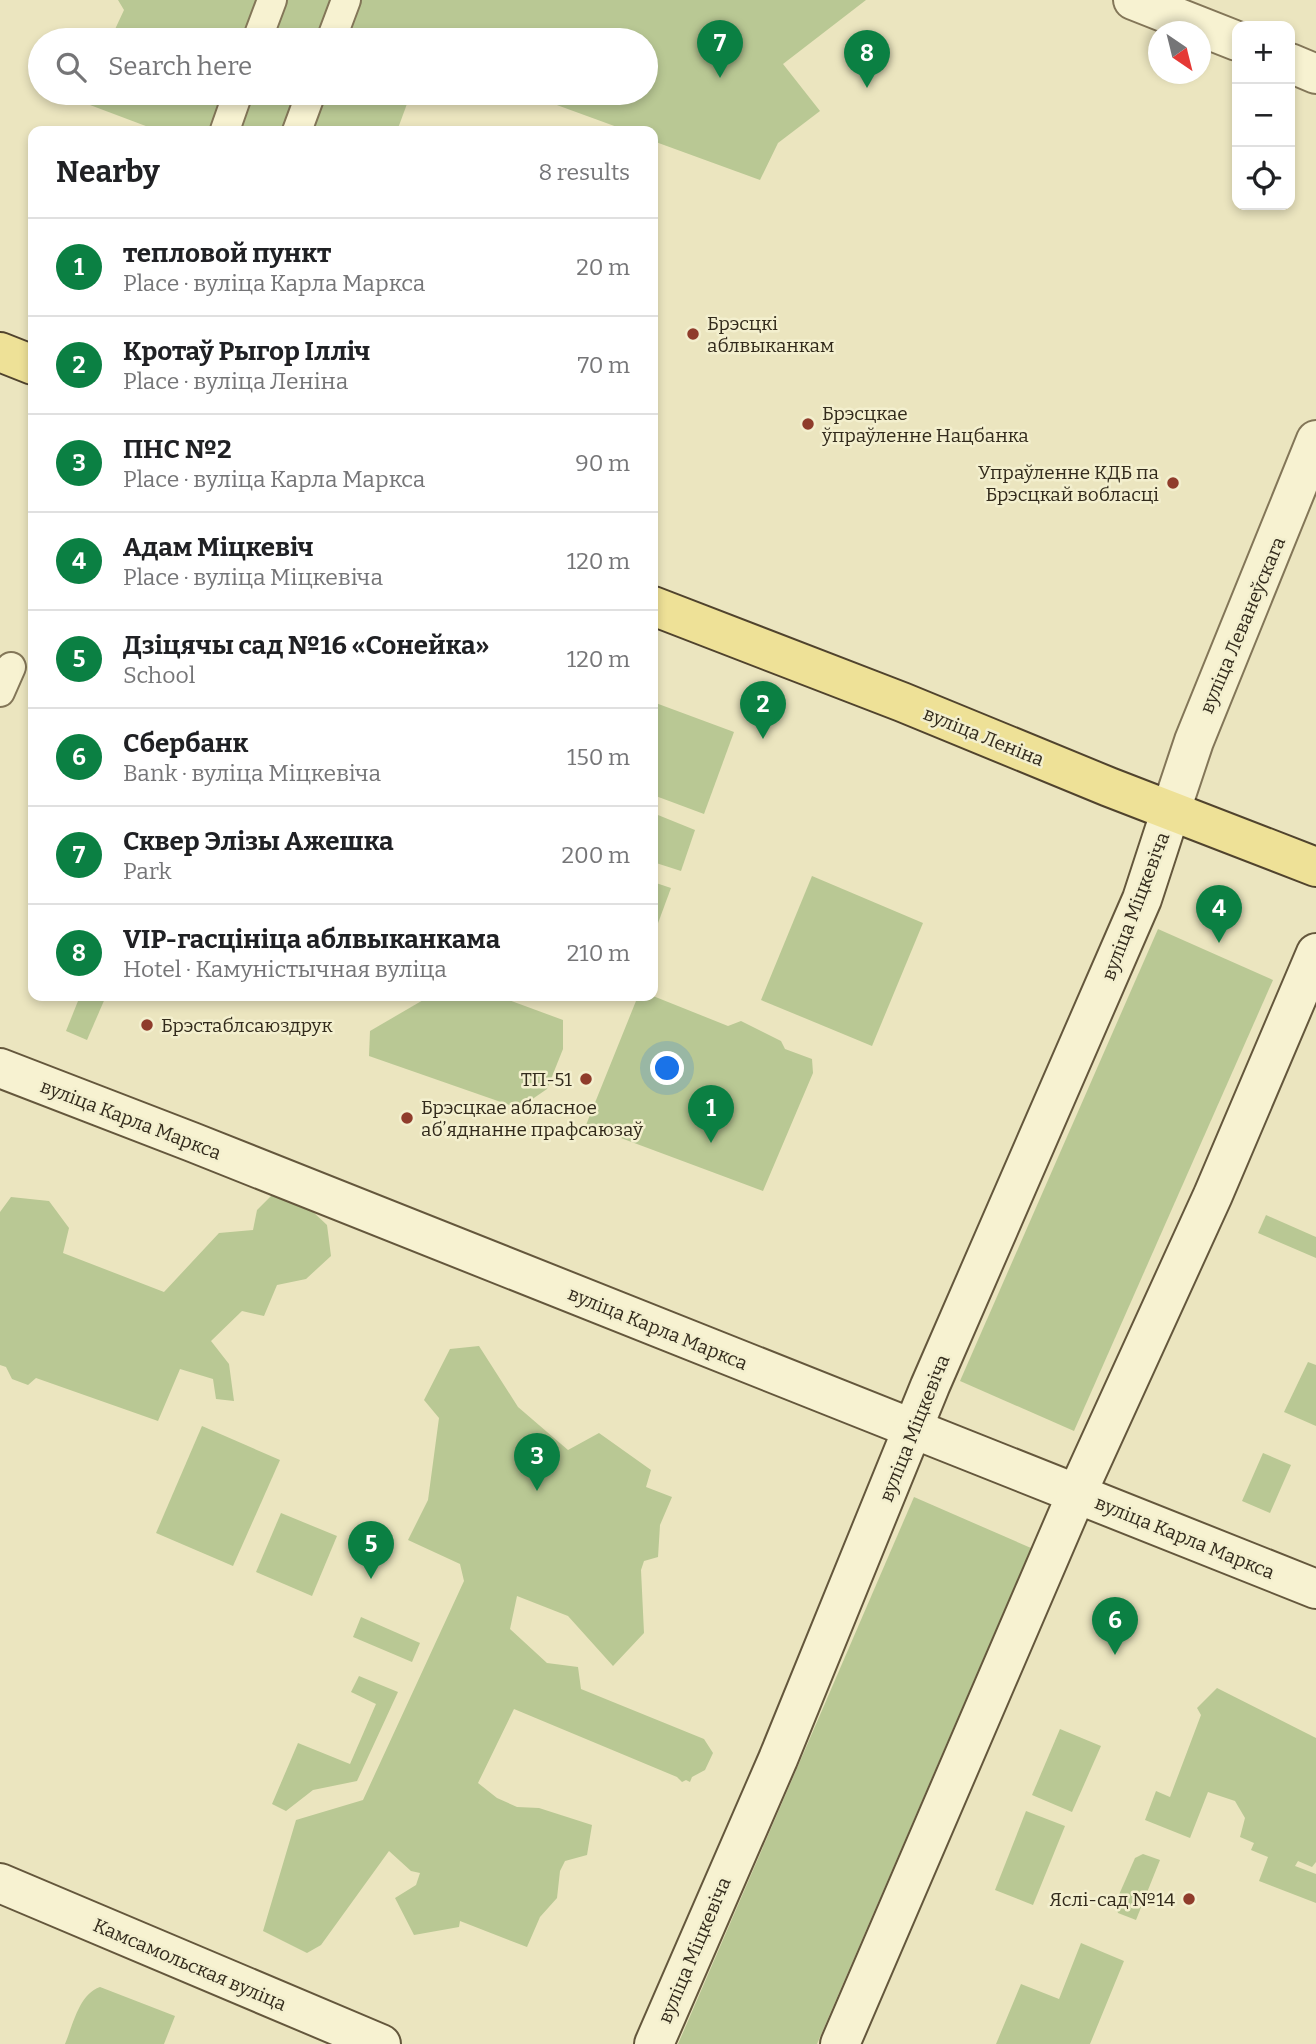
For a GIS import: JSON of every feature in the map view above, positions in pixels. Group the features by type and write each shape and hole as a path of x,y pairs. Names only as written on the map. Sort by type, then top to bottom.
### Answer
{"main road":[{"path":"1133,0 1232,39"},
{"path":"1295,65 1316,74"},
{"path":"0,352 28,363"},
{"name":"вуліца Леванеўскага","path":"1171,810 1194,741 1316,440"},
{"name":"вуліца Леніна","path":"658,608 1316,867"},
{"name":"вуліца Міцкевіча","path":"654,2044 778,1759 930,1386 1142,899 1171,810"},
{"path":"840,2044 1077,1493 1213,1195 1316,953"},
{"name":"вуліца Карла Маркса","path":"0,1069 192,1142 1316,1589"},
{"name":"Камсамольская вуліца","path":"0,1883 381,2044"}],"street":[{"path":"262,28 272,0"},
{"path":"336,28 346,0"},
{"path":"226,126 234,105"},
{"path":"299,126 307,105"}],"green space":[{"path":"118,0 866,0 783,64 820,111 778,143 760,180 658,143 658,126 614,126 557,105 658,105 658,28 116,28 124,10"},
{"path":"90,105 407,105 399,126 146,126"},
{"path":"658,704 734,732 704,814 658,797"},
{"path":"658,815 695,830 681,871 658,864"},
{"path":"812,876 923,923 872,1046 761,1000"},
{"path":"658,884 671,888 658,923"},
{"path":"1158,929 1273,980 1074,1431 960,1381"},
{"path":"658,998 728,1026 741,1021 781,1041 785,1049 812,1059 813,1073 763,1191 586,1125 636,1001 658,1001"},
{"path":"78,1001 104,1001 87,1040 66,1031"},
{"path":"421,1001 512,1001 563,1020 563,1049 547,1089 531,1100 512,1106 369,1056 370,1031"},
{"path":"272,1195 311,1210 327,1225 331,1256 306,1279 277,1285 264,1316 242,1311 211,1341 229,1364 234,1401 216,1399 213,1379 180,1369 158,1421 36,1378 28,1385 12,1379 6,1367 0,1365 0,1212 11,1197 49,1201 69,1228 63,1253 164,1292 219,1233 253,1230 257,1210"},
{"path":"1266,1215 1316,1237 1316,1258 1258,1233"},
{"path":"479,1346 518,1407 568,1450 599,1433 651,1470 646,1487 672,1497 660,1525 658,1557 644,1561 641,1570 644,1633 613,1666 568,1616 517,1596 510,1629 547,1663 578,1667 581,1689 704,1739 713,1753 705,1770 692,1777 690,1782 682,1782 677,1777 514,1709 478,1783 497,1798 517,1807 539,1808 592,1825 587,1855 565,1861 560,1871 557,1898 540,1917 527,1947 460,1921 459,1927 414,1935 395,1898 416,1885 420,1873 411,1871 389,1851 321,1945 307,1953 263,1931 296,1820 363,1800 464,1581 460,1564 408,1540 428,1500 439,1418 424,1400 450,1349"},
{"path":"1308,1362 1316,1365 1316,1426 1284,1412"},
{"path":"202,1426 280,1460 233,1566 156,1533"},
{"path":"1263,1453 1291,1465 1270,1513 1242,1501"},
{"path":"914,1497 1031,1548 817,2044 678,2044"},
{"path":"281,1513 337,1536 312,1596 256,1572"},
{"path":"361,1617 420,1643 412,1662 353,1637"},
{"path":"359,1676 398,1692 357,1781 313,1790 286,1811 272,1804 298,1743 350,1764 376,1704 351,1692"},
{"path":"1217,1688 1316,1738 1316,1862 1312,1867 1298,1861 1295,1866 1316,1874 1316,1903 1259,1881 1268,1857 1251,1850 1254,1843 1240,1837 1245,1818 1235,1801 1208,1792 1190,1838 1145,1820 1156,1791 1170,1797 1201,1715 1197,1708"},
{"path":"1060,1729 1101,1746 1072,1812 1032,1795"},
{"path":"1026,1811 1065,1826 1033,1905 995,1890"},
{"path":"1143,1854 1160,1860 1136,1920 1118,1913 1115,1904 1135,1858"},
{"path":"1081,1943 1124,1961 1090,2044 996,2044 1021,1984 1059,1999"},
{"path":"100,1987 175,2016 164,2044 65,2044 82,2003"}],"place":[{"name":"Сквер Элізы Ажешка","path":"720,78"},
{"name":"VIP-гасцініца аблвыканкама","path":"867,88"},
{"name":"Брэсцкі аблвыканкам","path":"693,334"},
{"name":"Брэсцкае ўпраўленне Нацбанка","path":"808,424"},
{"name":"Упраўленне КДБ па Брэсцкай вобласці","path":"1173,483"},
{"name":"Кротаў Рыгор Ілліч","path":"763,739"},
{"name":"Адам Міцкевіч","path":"1219,943"},
{"name":"Брэстаблсаюздрук","path":"147,1025"},
{"name":"ТП-51","path":"586,1079"},
{"name":"Брэсцкае абласное абʼяднанне прафсаюзаў","path":"407,1118"},
{"name":"тепловой пункт","path":"711,1143"},
{"name":"ПНС №2","path":"537,1491"},
{"name":"Дзіцячы сад №16 «Сонейка»","path":"371,1579"},
{"name":"Сбербанк","path":"1115,1655"},
{"name":"Яслі-сад №14","path":"1189,1899"}]}
